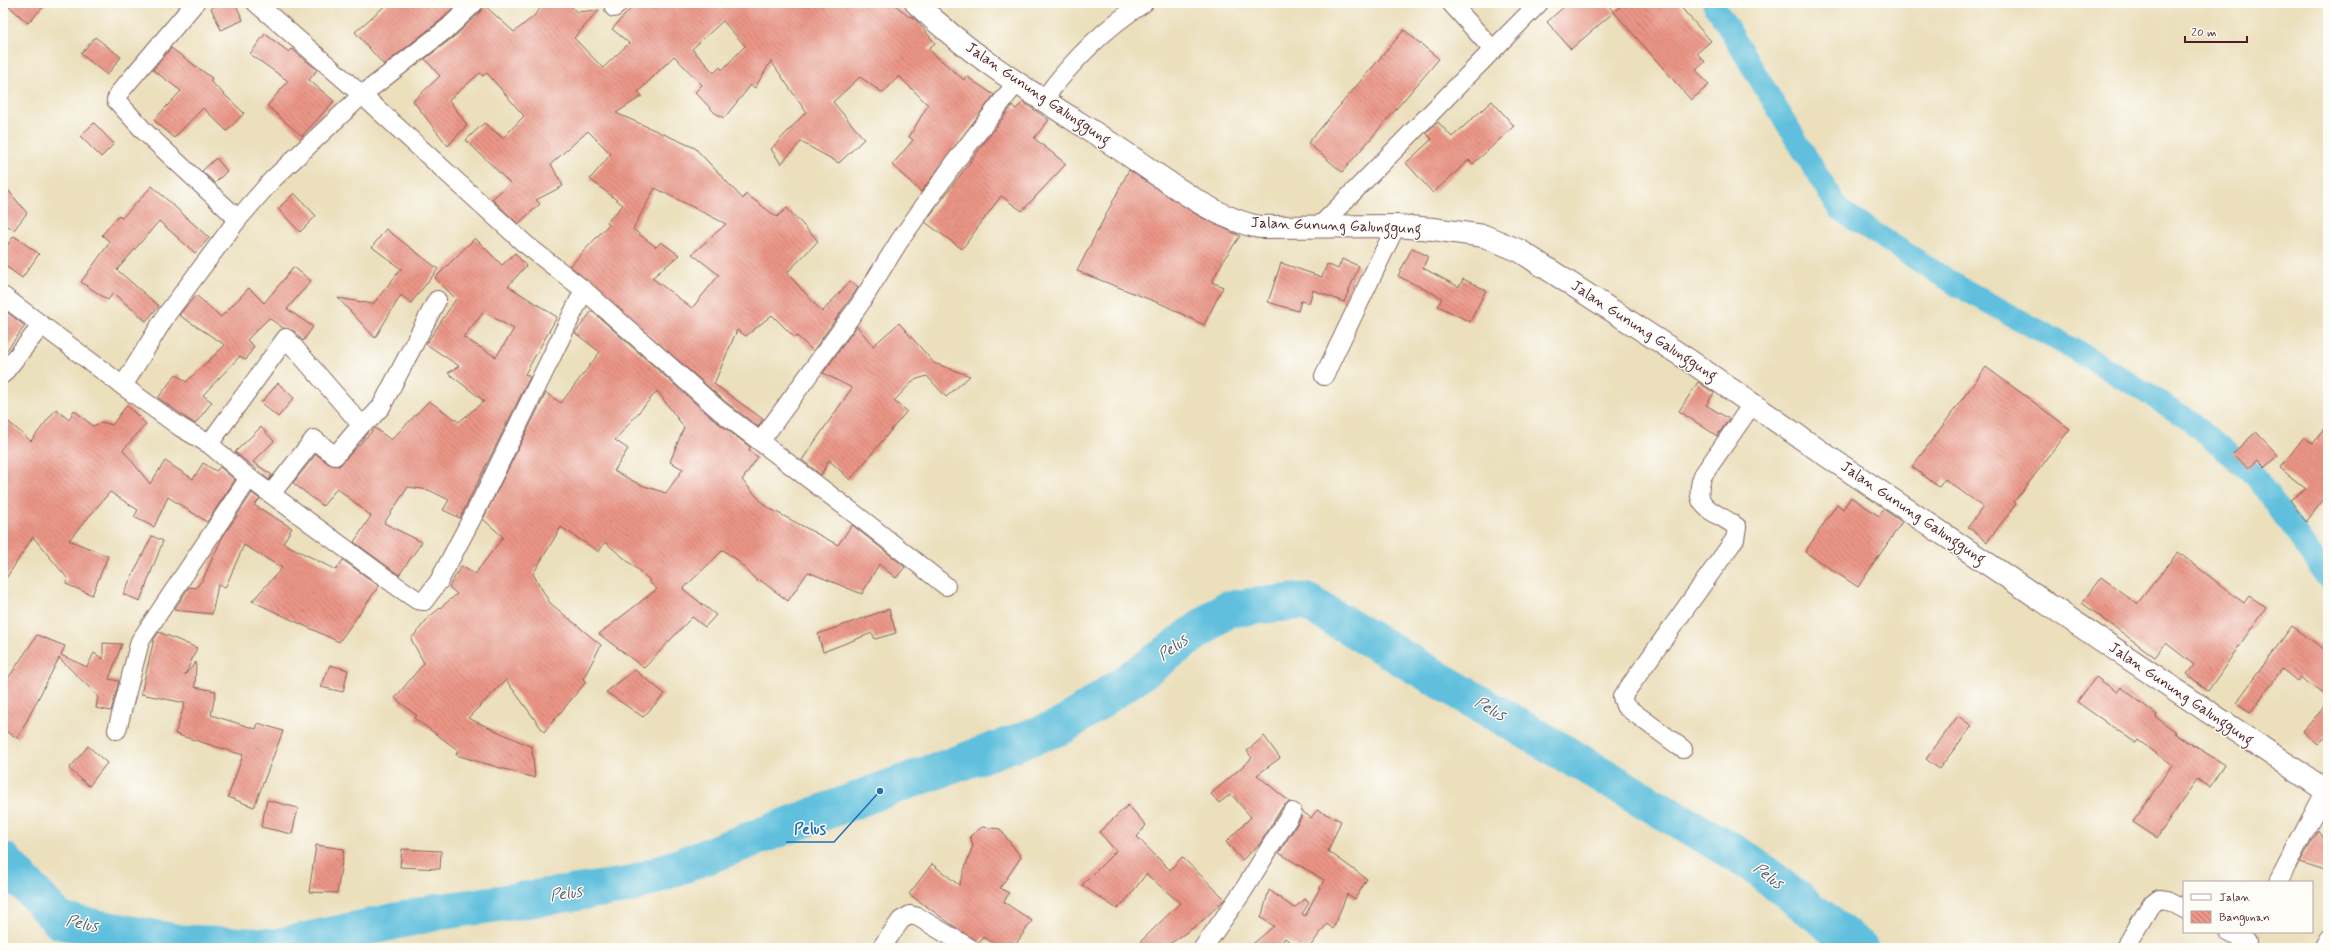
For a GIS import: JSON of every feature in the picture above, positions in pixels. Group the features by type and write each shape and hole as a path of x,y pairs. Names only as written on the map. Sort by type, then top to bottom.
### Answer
{"street":[{"path":"195,3 119,93 116,100 145,132 238,219"},
{"path":"256,3 362,94 497,219 584,290 720,411 864,520 946,586"},
{"path":"123,386 167,314 238,219 274,178 362,94 449,27 474,3"},
{"name":"Jalan Gunung Galunggung","path":"916,3 940,26 977,56 1183,191 1242,224 1260,227 1318,228 1396,226 1484,236 1520,251 1753,404 1827,456 2327,789"},
{"path":"1044,99 1058,79 1093,42 1122,17 1144,3"},
{"path":"1450,3 1493,50"},
{"path":"1318,228 1539,3"},
{"path":"760,442 860,304 900,240 958,158 1017,82"},
{"path":"1324,376 1396,226"},
{"path":"3,296 123,386 180,427 208,444 249,478 398,587 417,600 424,601 439,581 483,497 584,290"},
{"path":"271,494 314,439 335,456 363,423 371,418 381,407 437,300"},
{"path":"3,374 41,326"},
{"path":"208,444 286,338 354,416 363,423"},
{"path":"1684,749 1625,706 1622,697 1735,539 1737,527 1706,509 1699,500 1699,486 1703,475 1753,404"},
{"path":"118,730 140,641 249,478"},
{"path":"2279,881 2327,789"},
{"path":"1204,948 1292,812"},
{"path":"2125,948 2150,906 2159,899 2167,900 2183,908"},
{"path":"881,948 901,920 910,915 918,917 970,948"},
{"path":"2230,933 2248,941"},
{"path":"2323,948 2328,939"}],"building":[{"path":"5,3 47,3 28,23"},
{"path":"223,3 235,3 243,20 221,30 211,8"},
{"path":"388,3 459,3 442,19 384,65 355,32"},
{"path":"545,3 567,3 577,12 599,10 574,38 603,68 629,43 612,29 636,3 893,3 909,17 911,16 916,20 935,43 928,49 964,80 966,76 994,95 921,192 892,165 913,140 909,137 928,105 899,76 883,93 860,77 833,102 864,139 839,163 801,142 781,164 771,149 806,112 771,61 755,88 751,85 724,118 715,113 695,92 702,85 674,56 638,92 642,96 616,113 695,148 743,199 746,194 777,217 787,208 818,241 787,273 822,312 850,281 858,288 813,351 797,336 795,338 772,315 746,336 737,330 714,384 763,419 758,427 727,403 570,266 609,224 607,222 623,205 590,179 611,154 588,131 551,164 563,186 536,200 540,204 518,224 492,199 510,183 466,140 484,123 503,138 524,116 487,73 483,76 480,73 449,100 467,125 448,146 413,101 440,76 425,59 456,35 481,11 484,5 514,32 533,17","holes":["723,21 745,46 722,70 720,67 714,73 692,49","655,188 726,224 692,254 719,275 692,308 652,278 679,255 661,242 656,247 633,229"]},
{"path":"1568,3 1606,3 1614,12 1571,49 1547,22"},
{"path":"1623,3 1677,3 1711,41 1697,53 1705,62 1696,70 1709,85 1691,100 1614,12"},
{"path":"1404,30 1439,59 1342,172 1308,143"},
{"path":"265,34 289,52 292,49 317,70 309,80 334,101 302,136 267,106 288,81 250,54"},
{"path":"95,37 121,57 107,75 81,54"},
{"path":"171,48 212,78 210,81 244,113 227,131 203,108 174,138 154,120 181,91 153,70"},
{"path":"1492,101 1514,126 1473,164 1469,160 1433,193 1406,163 1432,139 1426,133 1438,122 1452,137"},
{"path":"1023,102 1049,120 1034,138 1066,164 1022,211 1001,196 962,249 925,222 1012,106 1016,109"},
{"path":"94,123 114,144 101,157 80,136"},
{"path":"216,158 227,171 215,183 202,171"},
{"path":"1129,170 1199,216 1240,236 1224,259 1212,282 1223,287 1204,325 1164,305 1077,271"},
{"path":"3,184 27,213 14,230 3,223"},
{"path":"152,186 209,238 195,253 159,221 117,270 159,306 146,321 113,293 108,300 81,282 110,242 102,235 119,215 122,218"},
{"path":"294,193 316,216 300,232 278,209"},
{"path":"386,229 438,269 411,303 401,295 375,338 338,298 373,304 401,269 372,247"},
{"path":"14,236 39,254 22,278 3,264 3,251"},
{"path":"475,238 502,265 515,253 526,266 508,286 557,317 525,374 530,377 460,518 443,510 449,500 429,490 408,487 384,523 422,542 399,575 354,542 371,516 337,488 323,506 293,483 316,454 329,464 339,466 375,428 391,440 429,401 459,422 484,401 448,373 459,366 426,344 456,299 435,278","holes":["484,312 514,329 496,357 463,337"]},
{"path":"1412,248 1428,256 1423,268 1459,287 1463,279 1486,290 1470,322 1438,306 1442,298 1398,276"},
{"path":"1342,259 1359,266 1344,302 1313,290 1309,303 1301,301 1298,311 1268,302 1281,263 1322,277 1327,264 1338,269"},
{"path":"294,267 311,281 287,309 313,327 303,341 294,331 283,328 269,318 247,340 254,346 246,360 240,356 203,395 212,402 195,424 158,398 176,374 186,382 225,345 179,315 196,295 221,317 249,288 264,303"},
{"path":"3,309 25,326 3,355"},
{"path":"592,311 713,419 750,447 749,451 758,457 742,480 765,506 838,545 852,525 905,567 896,578 879,564 862,594 808,572 788,601 760,580 758,582 736,559 723,550 683,589 716,615 705,627 692,617 644,668 599,634 657,589 649,582 650,580 605,542 599,552 561,527 533,574 550,603 601,645 583,679 586,682 544,732 506,680 468,718 532,747 535,778 456,755 458,750 414,718 417,716 395,698 424,663 411,639 429,617 457,594 449,587 461,566 475,574 503,537 483,519 546,393 561,403 600,352 575,333","holes":["657,391 684,427 670,462 683,469 666,493 641,485 614,471 628,449 615,440"]},
{"path":"899,323 934,363 970,376 946,397 927,376 914,380 894,401 907,411 850,480 829,460 821,475 802,460 852,388 823,373 857,326 873,346"},
{"path":"1986,367 2070,429 2014,502 2016,504 1987,542 1968,527 1983,507 1945,479 1939,487 1912,467"},
{"path":"1698,382 1714,393 1706,405 1729,419 1717,436 1679,411"},
{"path":"278,383 294,398 278,417 261,403"},
{"path":"127,405 146,424 123,450 150,484 165,461 193,479 203,463 216,471 220,467 235,480 207,522 168,497 154,527 134,517 138,510 110,492 69,540 108,556 92,595 66,584 68,579 33,537 3,583 3,417 31,441 56,409 69,420 74,410 93,426 102,422 112,425"},
{"path":"2328,423 2328,494 2306,522 2290,500 2306,489 2280,468 2304,437 2313,444"},
{"path":"261,427 274,441 253,462 272,475 269,480 235,452"},
{"path":"2256,432 2278,455 2265,467 2258,460 2248,469 2233,453"},
{"path":"252,493 260,499 254,505 292,528 283,543 336,570 343,560 379,586 339,642 252,601 282,568 244,545 225,588 218,585 212,614 174,610 189,587 196,588 203,579 222,538"},
{"path":"1851,497 1879,516 1883,509 1902,522 1858,587 1805,552 1837,504 1843,509"},
{"path":"152,536 163,541 140,601 123,594"},
{"path":"2178,552 2244,603 2249,596 2266,607 2208,691 2187,674 2194,665 2166,643 2155,657 2082,603 2101,577 2137,604"},
{"path":"889,609 896,633 875,639 872,633 823,652 818,634"},
{"path":"2292,626 2328,652 2328,697 2300,677 2297,681 2282,669 2250,713 2236,703"},
{"path":"159,632 197,648 185,675 196,662 195,687 216,691 211,715 256,729 258,723 283,731 254,807 228,797 243,755 175,734 185,703 141,694 154,639"},
{"path":"37,635 65,646 61,655 87,667 94,653 103,659 103,643 122,644 109,679 119,681 111,711 96,708 98,696 59,658 18,738 3,730 3,686"},
{"path":"330,665 348,670 343,692 321,687"},
{"path":"635,670 665,694 643,717 606,692"},
{"path":"2096,677 2117,692 2121,687 2157,715 2156,717 2176,732 2175,734 2224,764 2210,787 2197,779 2157,838 2133,822 2172,765 2138,740 2136,743 2077,702"},
{"path":"2328,703 2328,733 2318,745 2303,731"},
{"path":"1958,716 1972,726 1939,769 1926,759"},
{"path":"1264,736 1280,758 1257,775 1290,802 1283,806 1259,845 1242,860 1226,842 1251,817 1231,794 1219,803 1211,794 1252,758 1247,751"},
{"path":"88,746 107,763 89,786 69,769"},
{"path":"267,800 298,808 292,834 261,827"},
{"path":"1128,805 1146,825 1137,837 1170,870 1182,857 1225,899 1200,923 1164,948 1134,948 1180,903 1146,874 1128,898 1117,909 1082,885 1116,851 1099,832"},
{"path":"1317,810 1341,821 1328,851 1367,879 1355,899 1347,894 1333,929 1327,924 1309,948 1298,948 1285,938 1278,948 1248,948 1274,926 1261,918 1269,890 1294,908 1305,899 1309,903 1302,914 1305,916 1324,880 1279,853 1301,818 1302,811 1311,818"},
{"path":"982,827 1000,829 1021,857 1000,888 1009,893 1004,902 1032,921 1013,948 1002,948 983,937 979,944 909,894 932,864 959,885 973,845 970,836"},
{"path":"2318,830 2328,848 2328,871 2300,862"},
{"path":"316,845 344,849 337,893 309,892"},
{"path":"402,849 441,851 440,869 400,867"}],"waterway":[{"path":"1713,3 1839,210 1956,285 2093,360 2188,419 2255,476 2328,578"},
{"name":"Pelus","path":"3,860 60,921 180,943 276,947 438,912 630,885 880,791 1063,726 1161,658 1227,609 1305,601 1750,862 1860,948"}],"place":[{"name":"Pelus","path":"880,791"}]}
